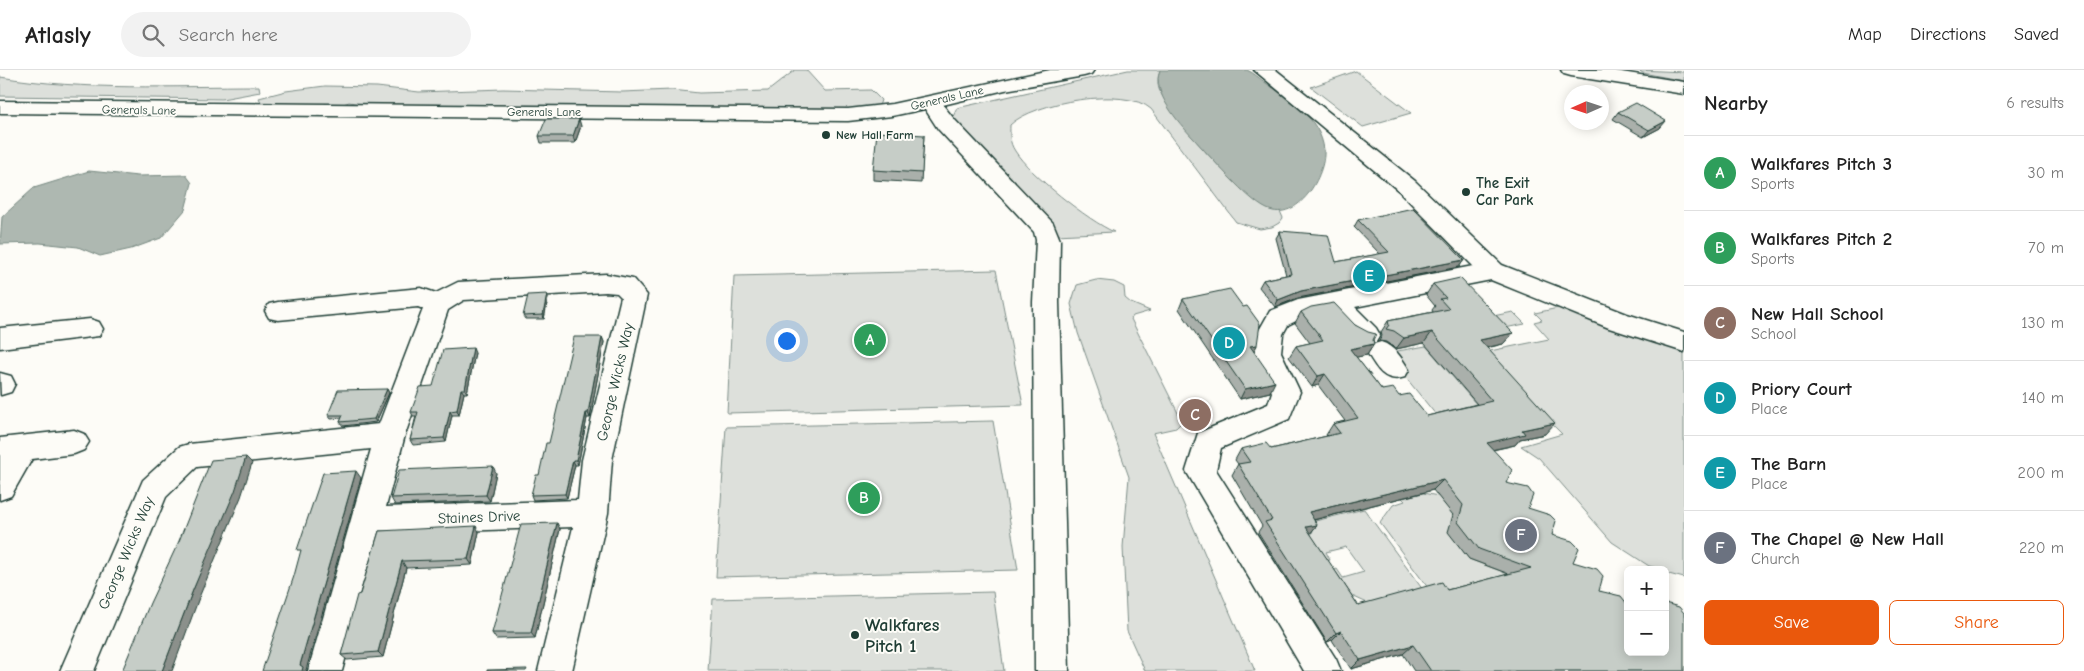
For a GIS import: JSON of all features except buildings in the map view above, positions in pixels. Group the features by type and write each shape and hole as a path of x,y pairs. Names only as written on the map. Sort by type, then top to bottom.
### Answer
{"street":[{"name":"Generals Lane","path":"0,107 848,116 892,110 1084,70"},
{"path":"1264,70 1407,186 1493,271 1618,321 1684,342"},
{"path":"1571,70 1684,88"},
{"path":"1630,70 1655,82"},
{"path":"930,101 946,124 1045,229 1048,247 1046,302 1052,671"},
{"path":"1324,671 1202,471 1208,441 1279,411 1286,392 1267,352 1270,334 1279,318 1298,309 1493,271"},
{"name":"George Wicks Way","path":"437,305 458,291 596,283 624,285 634,295 597,460 592,512 556,671"},
{"path":"278,311 421,297 437,305 390,435 325,671"},
{"path":"1333,302 1381,352"},
{"path":"0,338 90,329"},
{"name":"George Wicks Way","path":"77,671 154,489 189,456 390,435"},
{"path":"0,488 12,449 74,442"},
{"name":"Staines Drive","path":"365,521 592,512"}],"shaded area":[{"path":"795,70 806,70 825,91 871,90 881,100 879,106 854,111 386,108 349,102 324,110 263,106 259,98 286,91 325,86 377,87 419,92 503,89 622,92 672,90 699,93 768,91"},
{"path":"1128,70 1160,70 1158,79 1159,89 1178,119 1232,180 1267,207 1280,211 1283,218 1279,223 1272,227 1260,229 1236,222 1151,109 1138,102 1101,98 1058,104 1022,117 1010,125 1010,138 1013,148 1022,161 1075,208 1114,232 1057,235 952,119 957,108"},
{"path":"1160,70 1247,70 1294,103 1317,129 1322,139 1324,150 1320,172 1308,194 1289,209 1278,212 1267,209 1249,197 1174,116 1159,88"},
{"path":"1638,70 1684,72 1684,81 1643,73"},
{"path":"1356,71 1411,113 1363,127 1311,87"},
{"path":"0,77 97,86 259,86 260,92 222,99 0,96"},
{"path":"89,171 138,176 186,175 192,183 185,210 161,238 131,249 100,256 78,247 40,243 0,244 2,217 34,188"},
{"path":"996,270 1023,405 727,413 734,276"},
{"path":"1096,280 1114,282 1124,287 1125,298 1131,303 1150,311 1133,316 1131,319 1181,419 1180,424 1176,428 1153,433 1255,671 1145,671 1127,631 1123,547 1129,477 1078,333 1071,304 1077,285"},
{"path":"1554,304 1684,346 1684,578 1669,574 1669,566 1649,566 1612,542 1539,458 1521,446 1562,434 1480,353 1549,339 1534,322 1542,320 1535,313 1558,308"},
{"path":"1513,312 1525,324 1469,335 1468,321"},
{"path":"1426,346 1483,412 1441,421 1386,353"},
{"path":"993,421 1018,570 716,577 726,427"},
{"path":"1423,493 1438,496 1454,512 1449,532 1469,559 1506,573 1512,580 1437,600 1380,523 1393,505 1405,501 1402,498"},
{"path":"1364,509 1426,594 1376,607 1341,591 1329,572 1337,569 1343,578 1364,572 1346,547 1326,552 1330,560 1322,562 1309,544 1315,521"},
{"name":"Walkfares Pitch 1","path":"993,592 1004,671 708,671 713,599"}],"place":[{"name":"New Hall Farm","path":"826,135"},
{"name":"The Exit Car Park","path":"1466,192"},
{"name":"The Barn","path":"1369,276"},
{"name":"Walkfares Pitch 3","path":"870,340"},
{"name":"Priory Court","path":"1229,343"},
{"name":"New Hall School","path":"1195,415"},
{"name":"Walkfares Pitch 2","path":"864,498"},
{"name":"The Chapel @ New Hall","path":"1521,535"},
{"name":"Walkfares Pitch 1","path":"855,635"}]}
